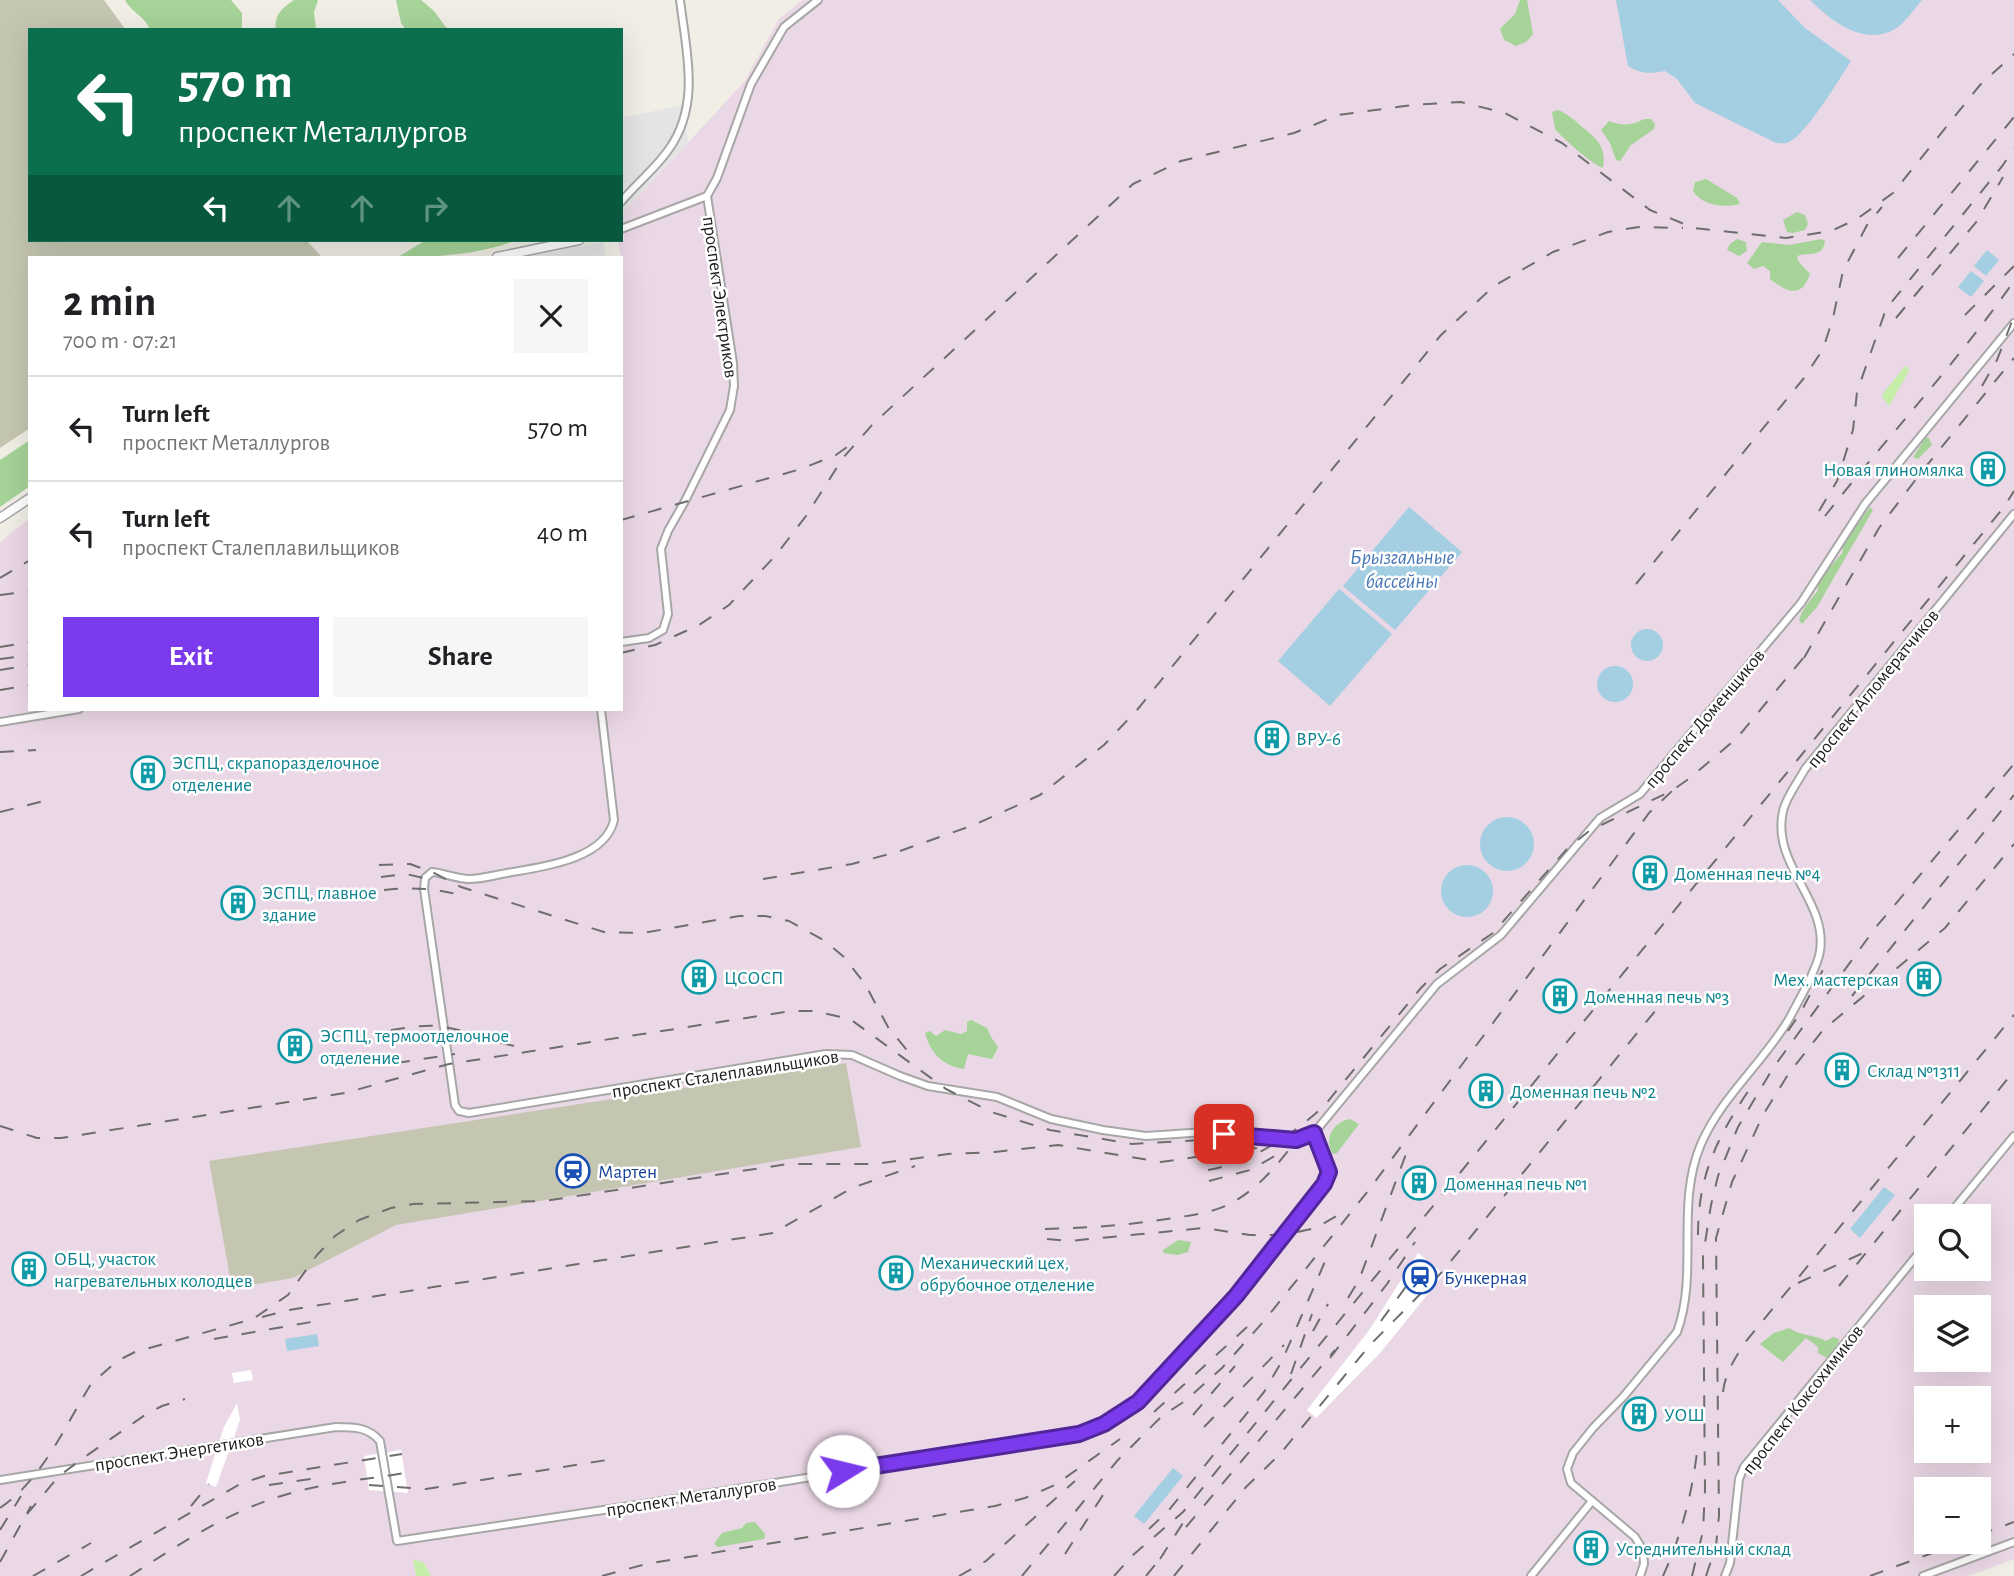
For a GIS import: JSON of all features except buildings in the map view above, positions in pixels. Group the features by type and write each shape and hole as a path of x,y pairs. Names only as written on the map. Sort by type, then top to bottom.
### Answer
{"street":[{"path":"623,200 668,151 686,115 690,86 680,0"},
{"path":"623,229 707,196 717,178 751,84 784,27 818,0"},
{"name":"проспект Электриков","path":"623,642 649,638 663,630 668,614 662,550 668,531 730,410 734,386 733,363 707,196"},
{"path":"502,256 569,242"},
{"name":"проспект Доменщиков","path":"1314,1133 1437,984 1502,935 1601,818 1640,794 1801,603 1865,504 2014,323"},
{"path":"2006,334 2014,340"},
{"path":"0,518 28,499"},
{"name":"проспект Агломератчиков","path":"1640,1576 1644,1564 1643,1550 1635,1537 1571,1483 1567,1469 1573,1452 1676,1332 1681,1321 1686,1288 1689,1183 1701,1145 1723,1104 1788,1020 1809,980 1820,951 1817,919 1784,848 1783,809 1805,769 2014,514"},
{"path":"0,722 67,711"},
{"name":"проспект Сталеплавильщиков","path":"601,711 614,820 612,831 601,842 578,857 548,866 469,879 432,872 425,878 424,889 438,992 455,1105 459,1111 469,1113 826,1054 852,1055 928,1086 997,1097 1051,1119 1103,1130 1146,1136 1205,1132 1296,1140 1314,1133"},
{"name":"проспект Металлургов","path":"357,1427 371,1432 380,1441 397,1541 1079,1434 1104,1424 1138,1402 1236,1296 1324,1184 1329,1172 1314,1133"},
{"path":"1958,1204 2014,1136"},
{"name":"проспект Коксохимиков","path":"1725,1576 1730,1563 1739,1479 1744,1467 1914,1259"},
{"name":"проспект Энергетиков","path":"0,1480 324,1429 357,1427"},
{"path":"1531,1576 1592,1501"},
{"path":"1923,1576 2014,1542"}],"shaded area":[{"path":"0,0 104,0 125,28 28,28 28,242 308,242 321,256 28,256 28,429 0,448"},
{"path":"802,0 2014,0 2014,1559 1968,1576 0,1576 0,542 28,520 28,711 623,711 623,256 618,242 624,240 623,213 744,82 779,19"},
{"path":"683,105 688,142 623,213 623,118"},
{"path":"603,242 606,256 530,256"},
{"path":"846,1063 861,1147 396,1225 293,1278 232,1288 209,1161"}],"green space":[{"path":"125,0 231,0 242,13 242,28 149,28"},
{"path":"294,0 318,0 314,12 316,28 276,28 276,20"},
{"path":"396,0 421,0 434,11 447,28 405,28"},
{"path":"1520,0 1527,0 1533,34 1526,42 1516,46 1504,40 1500,29 1515,14"},
{"path":"1558,110 1573,119 1599,143 1604,160 1603,168 1571,145 1555,129 1552,112"},
{"path":"1651,119 1655,124 1654,129 1631,145 1620,161 1616,160 1610,143 1601,130 1609,121 1626,124"},
{"path":"1706,179 1737,198 1740,204 1721,206 1702,200 1693,191 1695,182"},
{"path":"1797,212 1805,215 1808,224 1805,230 1787,232 1783,220"},
{"path":"1737,239 1746,242 1747,251 1739,256 1727,250"},
{"path":"1821,239 1825,241 1821,250 1797,256 1798,261 1810,274 1798,290 1787,290 1770,279 1770,271 1763,266 1754,269 1747,263 1762,242 1789,245"},
{"path":"423,242 511,242 458,254 400,256"},
{"path":"1906,365 1909,371 1889,406 1882,397 1884,392"},
{"path":"1926,437 1932,445 1918,459 1913,457"},
{"path":"28,441 28,487 0,507 0,460"},
{"path":"1870,507 1873,510 1817,607 1802,624 1799,620 1818,590 1817,582 1843,552 1842,545"},
{"path":"971,1020 987,1028 998,1047 992,1059 968,1054 964,1069 949,1065 934,1053 925,1033 930,1031 936,1036 945,1030 961,1034 967,1031 967,1022"},
{"path":"1350,1119 1359,1124 1337,1153 1333,1154 1329,1143 1331,1132"},
{"path":"1178,1240 1191,1242 1188,1252 1178,1255 1163,1253 1163,1250"},
{"path":"1789,1328 1826,1341 1833,1337 1839,1339 1838,1344 1827,1358 1818,1353 1818,1347 1806,1338 1783,1362 1760,1344 1774,1333"},
{"path":"755,1522 765,1534 764,1539 718,1547 714,1544 722,1533"},
{"path":"413,1559 424,1563 431,1576 416,1576"}],"water":[{"path":"1616,0 1778,0 1805,28 1851,61 1803,130 1787,143 1776,143 1695,103 1677,79 1665,71 1646,73 1628,66"},
{"path":"1810,0 1922,0 1895,29 1872,35 1860,33 1838,23"},
{"path":"1987,250 1999,260 1986,276 1974,266"},
{"path":"1971,271 1984,281 1971,297 1958,287"},
{"name":"Брызгальные бассейны","path":"1409,507 1462,552 1395,630 1343,586"},
{"name":"Брызгальные бассейны","path":"1339,589 1392,634 1330,706 1278,661"},
{"path":"1647,629 1659,633 1663,645 1659,657 1647,661 1635,657 1631,645 1635,633"},
{"path":"1615,666 1627,672 1633,684 1627,696 1615,702 1603,696 1597,684 1603,672"},
{"path":"1512,817 1522,821 1530,829 1534,844 1530,859 1522,867 1502,871 1492,867 1484,859 1480,839 1484,829 1492,821"},
{"path":"1467,865 1477,867 1485,873 1491,881 1491,901 1485,909 1477,915 1467,917 1457,915 1449,909 1443,901 1441,891 1443,881 1449,873 1457,867"},
{"path":"1884,1187 1895,1195 1860,1238 1850,1229"},
{"path":"317,1334 319,1346 287,1351 285,1339"},
{"path":"1173,1468 1183,1476 1144,1524 1134,1516"}],"pier":[{"path":"1418,1253 1444,1274 1381,1352 1316,1418 1307,1410 1370,1329"},
{"path":"251,1370 253,1380 234,1383 232,1373"},
{"path":"237,1403 240,1420 216,1487 206,1483 224,1427"},
{"path":"401,1450 408,1493 369,1490 364,1456"}],"railway":[{"path":"623,653 655,645 699,625 729,605 776,555 806,516 843,458 873,424 1133,184 1181,161 1294,133 1338,115 1412,105 1461,102 1505,113 1562,143 1650,210 1694,228 1786,238 1831,231 1857,219 1893,193 1980,85 2014,54"},
{"path":"1898,258 2014,117"},
{"path":"1819,511 1837,481 1853,430 1857,392 1886,309 2014,148"},
{"path":"1896,318 1977,221 2003,177"},
{"path":"1636,584 1804,378 1823,349 1843,271 1867,225 1882,207"},
{"path":"763,879 852,864 897,852 974,825 1040,795 1104,745 1137,710 1441,335 1494,286 1553,252 1608,232 1639,227 1683,228"},
{"path":"1965,315 2014,266"},
{"path":"1825,516 1969,342 2014,281"},
{"path":"1982,386 1997,360 2014,316"},
{"path":"1804,658 1879,528 2014,358"},
{"path":"623,519 801,469 836,455 847,447"},
{"path":"1114,1576 1133,1555 1183,1512 2004,507 2014,491"},
{"path":"0,578 28,561"},
{"path":"0,595 28,591"},
{"path":"0,647 28,642"},
{"path":"1208,1170 1255,1154 1312,1117 1420,989 1440,969 1493,933 1567,849 1589,831 1673,790 1690,778 1737,738 1809,651"},
{"path":"0,659 28,655"},
{"path":"0,670 28,665"},
{"path":"0,690 28,685"},
{"path":"0,752 36,750"},
{"path":"1692,1576 1703,1531 1705,1490 1703,1256 1718,1176 1738,1127 1773,1068 1876,927 2014,764"},
{"path":"1022,1576 1117,1461 1162,1416 1185,1401 1222,1368 1264,1321 1368,1191 1649,813 1673,790"},
{"path":"1852,996 2014,795"},
{"path":"0,812 44,801"},
{"path":"1706,1576 1716,1546 1719,1515 1716,1238 1732,1182 1763,1115 1789,1073 1823,1030 1945,928 2014,844"},
{"path":"379,865 410,864 461,887 604,932 643,933 739,916 765,916 789,921 825,941 844,957 865,984 888,1027 910,1054"},
{"path":"381,877 406,874 424,878"},
{"path":"384,890 424,889 463,896"},
{"path":"1788,1031 1828,960"},
{"path":"1174,1576 1246,1487 1280,1454 1370,1345 1442,1272 1660,1005"},
{"path":"0,1126 37,1138 61,1138 345,1093 449,1064 791,1011 814,1011 850,1019 946,1089 991,1112 1050,1130 1132,1144 1218,1139"},
{"path":"1723,1392 1729,1371 1747,1340 2014,1015"},
{"path":"391,1030 436,1026 524,1048"},
{"path":"396,1063 455,1054"},
{"path":"1839,1286 2014,1071"},
{"path":"1698,1235 1701,1194 1706,1175 1719,1141 1749,1090"},
{"path":"1045,1229 1141,1223 1221,1208 1257,1185 1309,1124"},
{"path":"0,1508 15,1496 40,1468 91,1384 117,1361 135,1352 253,1319 288,1295 317,1255 335,1236 359,1220 391,1208 413,1204 544,1201 788,1164 875,1164 948,1154 1058,1145 1161,1162 1257,1148 1275,1142"},
{"path":"1348,1298 1359,1280 1409,1146"},
{"path":"1209,1181 1250,1170 1280,1153"},
{"path":"262,1317 289,1310 773,1233 852,1188 915,1166"},
{"path":"1047,1239 1069,1241 1204,1228 1250,1235 1284,1235 1316,1228 1347,1210"},
{"path":"1330,1358 1387,1284 1415,1242"},
{"path":"1149,1529 1169,1510 1264,1392 1282,1361 1330,1250"},
{"path":"1798,1283 1865,1252"},
{"path":"1381,1321 1426,1259"},
{"path":"1313,1331 1328,1304"},
{"path":"1291,1374 1312,1314"},
{"path":"214,1339 317,1321"},
{"path":"1154,1412 1247,1327"},
{"path":"1204,1427 1284,1345"},
{"path":"1186,1527 1335,1350"},
{"path":"1193,1415 1235,1366"},
{"path":"27,1514 58,1477 79,1461 145,1415 185,1399"},
{"path":"602,1576 646,1564 995,1506 1025,1498 1055,1485 1120,1439"},
{"path":"1663,1576 1685,1515 1697,1452"},
{"path":"81,1576 240,1484 264,1476 402,1454"},
{"path":"369,1485 426,1489 607,1460"},
{"path":"130,1576 206,1529 267,1501 318,1486 411,1472"},
{"path":"269,1485 317,1478"},
{"path":"959,1576 986,1561 1075,1481"},
{"path":"191,1506 209,1484"},
{"path":"1065,1554 1110,1484"},
{"path":"0,1530 21,1496"},
{"path":"0,1562 31,1506"},
{"path":"1160,1559 1188,1515"},
{"path":"1991,1531 2014,1522"},
{"path":"33,1576 91,1543"},
{"path":"1146,1576 1164,1554"},
{"path":"1870,1576 1930,1554"}],"place":[{"name":"Новая глиномялка","path":"1988,469"},
{"name":"ВРУ-6","path":"1272,738"},
{"name":"ЭСПЦ, скрапоразделочное отделение","path":"148,773"},
{"name":"Доменная печь №4","path":"1650,873"},
{"name":"ЭСПЦ, главное здание","path":"238,903"},
{"name":"ЦСОСП","path":"699,977"},
{"name":"Мех. мастерская","path":"1924,979"},
{"name":"Доменная печь №3","path":"1560,996"},
{"name":"ЭСПЦ, термоотделочное отделение","path":"295,1046"},
{"name":"Склад №1311","path":"1842,1070"},
{"name":"Доменная печь №2","path":"1486,1091"},
{"name":"Мартен","path":"573,1171"},
{"name":"Доменная печь №1","path":"1419,1183"},
{"name":"ОБЦ, участок нагревательных колодцев","path":"29,1269"},
{"name":"Механический цех, обрубочное отделение","path":"896,1273"},
{"name":"Бункерная","path":"1420,1277"},
{"name":"УОШ","path":"1639,1414"},
{"name":"Усреднительный склад","path":"1591,1548"}],"route":[{"path":"843,1471 1079,1434 1104,1424 1138,1402 1236,1296 1324,1184 1329,1172 1314,1133 1296,1140 1224,1134"}]}
